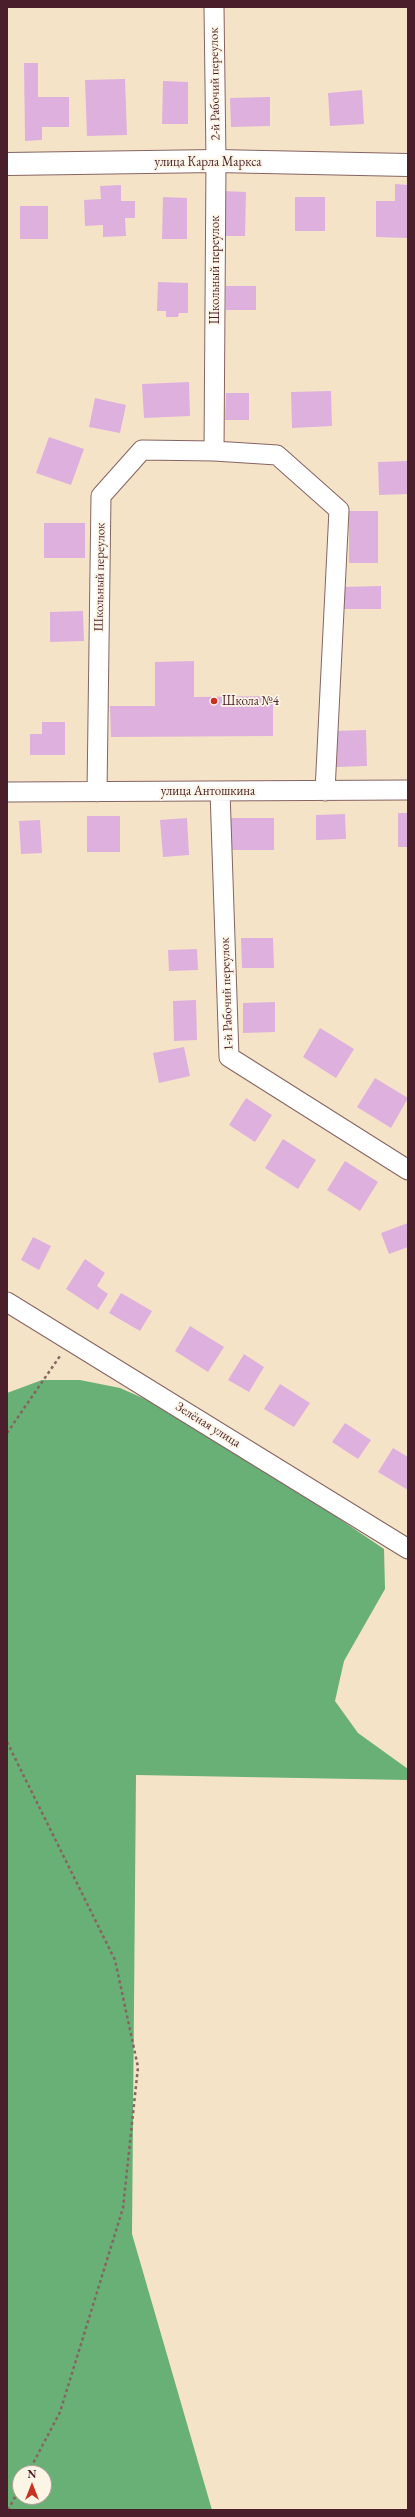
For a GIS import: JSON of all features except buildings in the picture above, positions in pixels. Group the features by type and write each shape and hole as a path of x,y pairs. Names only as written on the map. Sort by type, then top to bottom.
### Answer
{"street":[{"name":"2-й Рабочий переулок","path":"214,7 216,161"},
{"name":"улица Карла Маркса","path":"7,164 216,161 408,165"},
{"name":"Школьный переулок","path":"214,451 216,161"},
{"name":"Школьный переулок","path":"96,792 101,496 142,450 214,451 277,455 339,510 325,791"},
{"name":"улица Антошкина","path":"7,792 408,790"},
{"name":"1-й Рабочий переулок","path":"220,791 229,1057 408,1170"},
{"name":"Зелёная улица","path":"7,1302 408,1549"}],"path":[{"path":"7,1433 70,1341"},
{"path":"7,1742 115,1960 138,2067 123,2208 60,2412 32,2465"}],"green space":[{"path":"42,1380 80,1380 120,1388 195,1421 384,1549 385,1589 344,1661 335,1701 358,1733 408,1769 408,1780 136,1775 132,2234 212,2510 7,2510 7,1393"}],"place":[{"name":"Школа №4","path":"214,701"}]}
